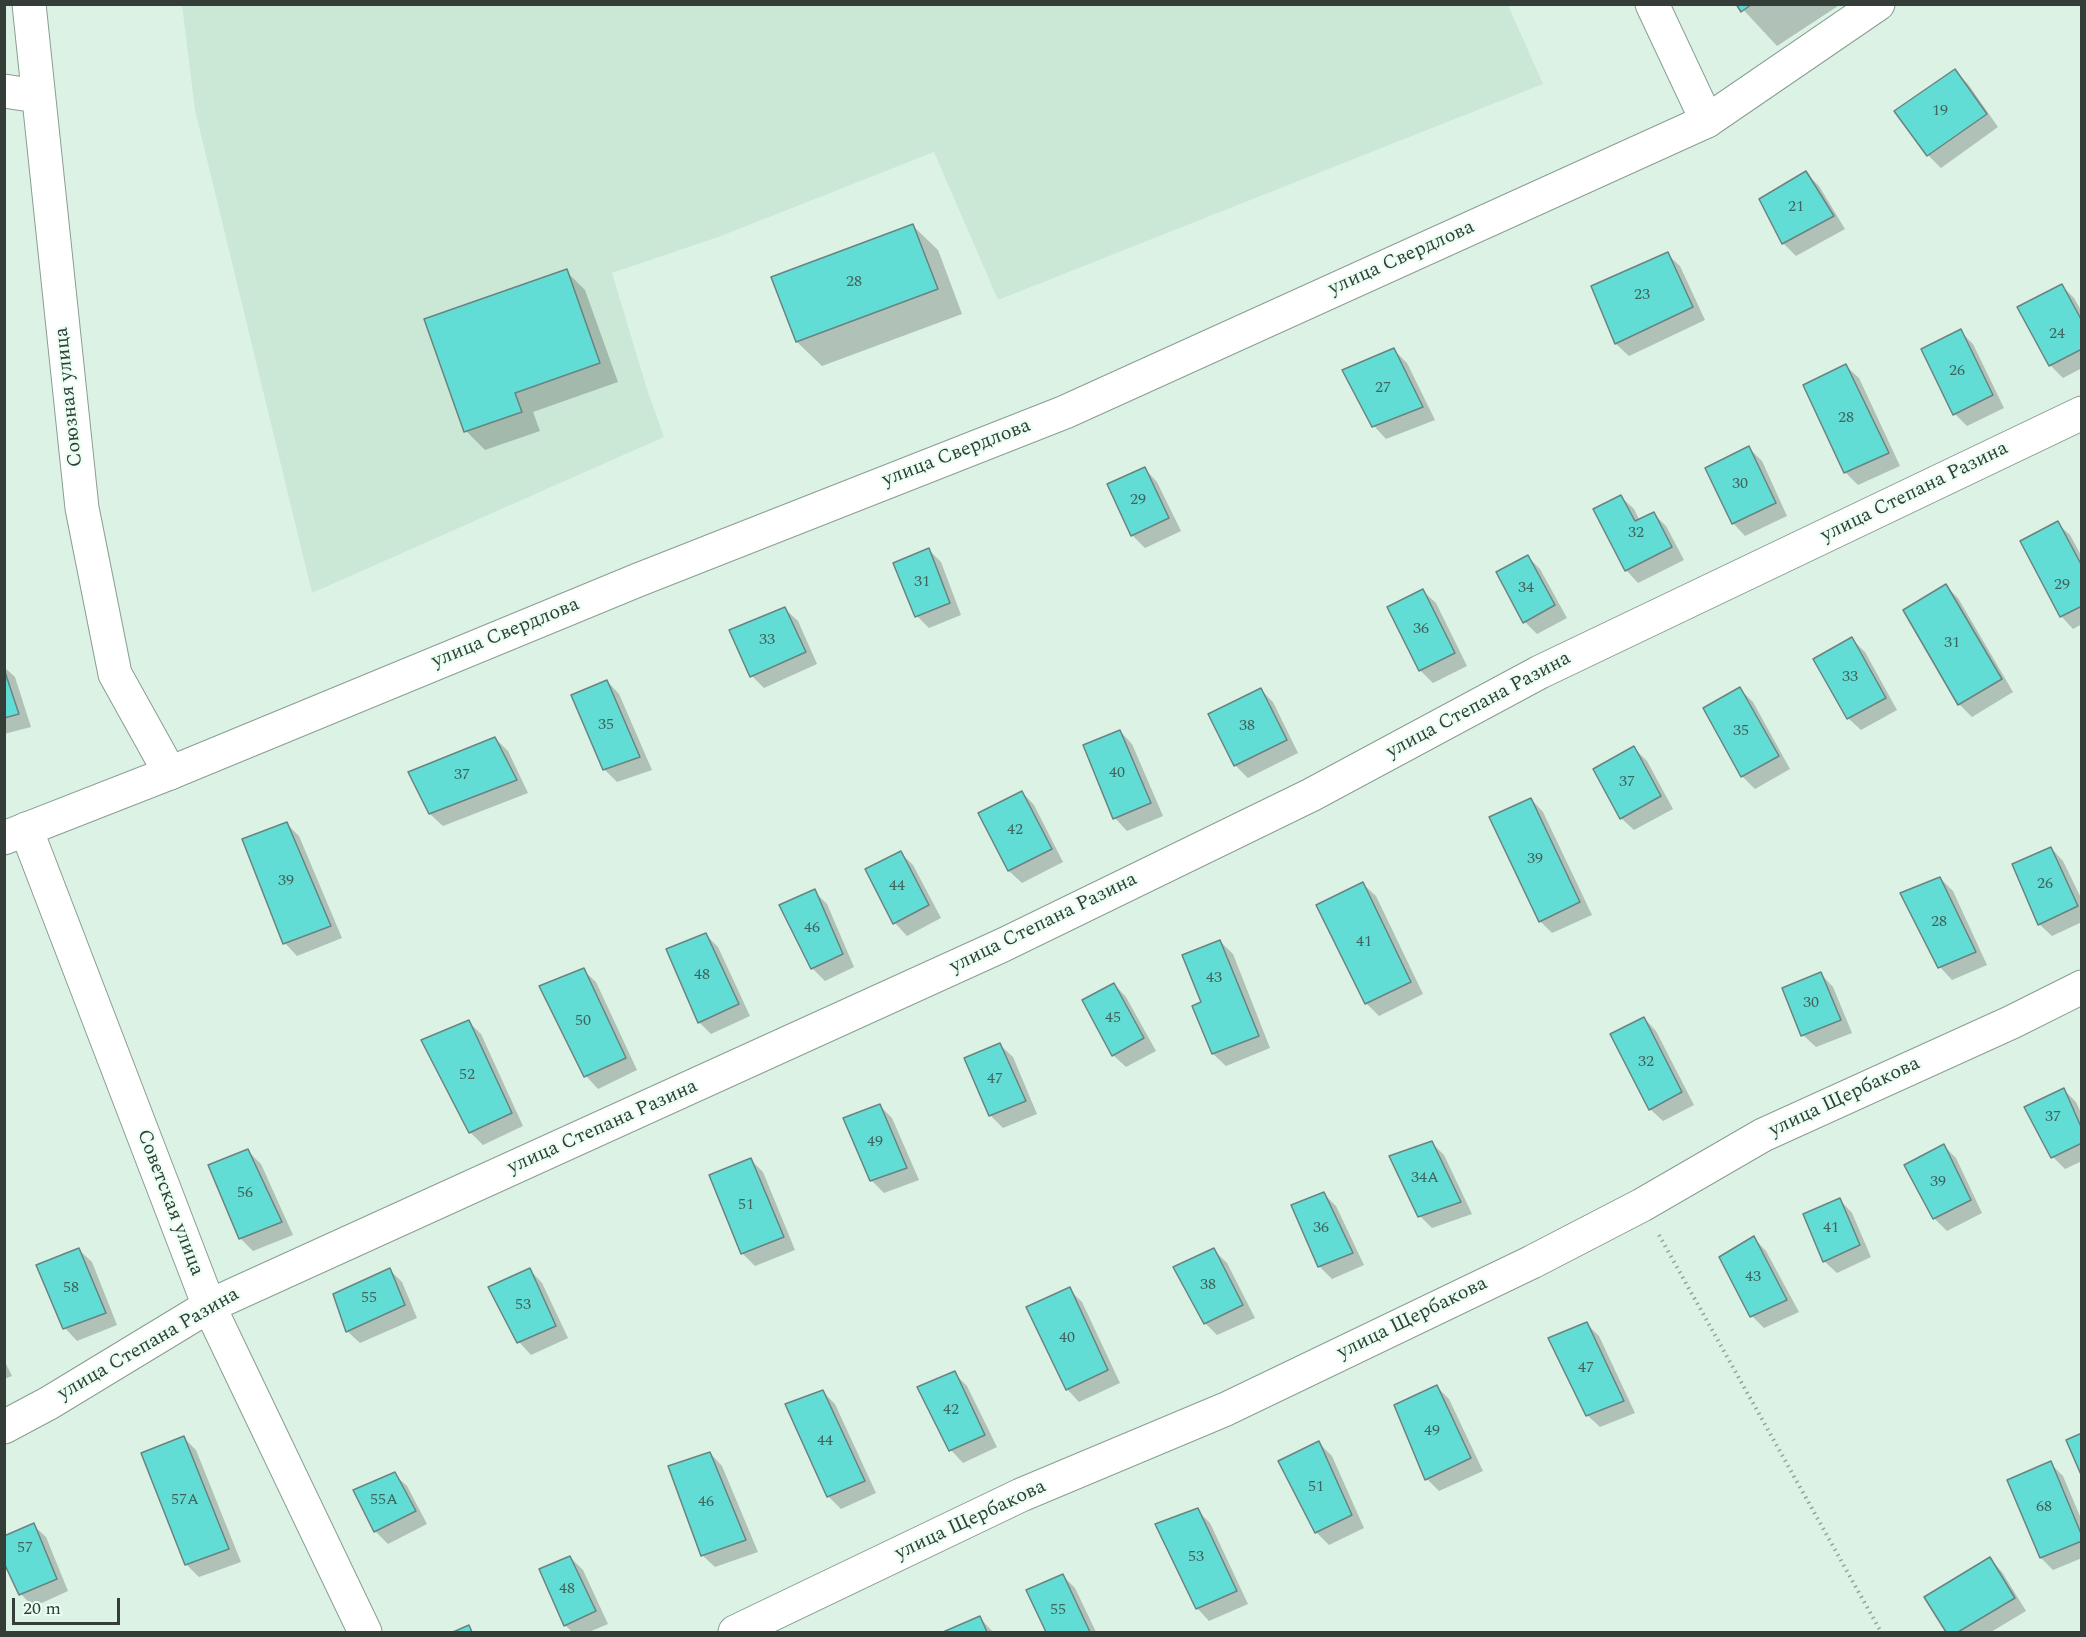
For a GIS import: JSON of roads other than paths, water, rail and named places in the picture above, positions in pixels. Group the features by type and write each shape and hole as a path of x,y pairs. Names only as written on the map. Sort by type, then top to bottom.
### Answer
{"street":[{"name":"Союзная улица","path":"28,4 82,508 115,674 170,773"},
{"path":"1652,4 1707,121"},
{"name":"улица Свердлова","path":"15,833 170,773 638,580 1065,412 1707,121 1878,4"},
{"path":"4,91 37,96"},
{"name":"улица Степана Разина","path":"4,1427 49,1403 208,1306 1003,945 1311,795 1540,672 2082,412"},
{"name":"Советская улица","path":"15,833 208,1306 366,1632"},
{"name":"улица Щербакова","path":"735,1632 1021,1495 1226,1409 1532,1262 1642,1205 1763,1135 2001,1027 2082,987"}]}
